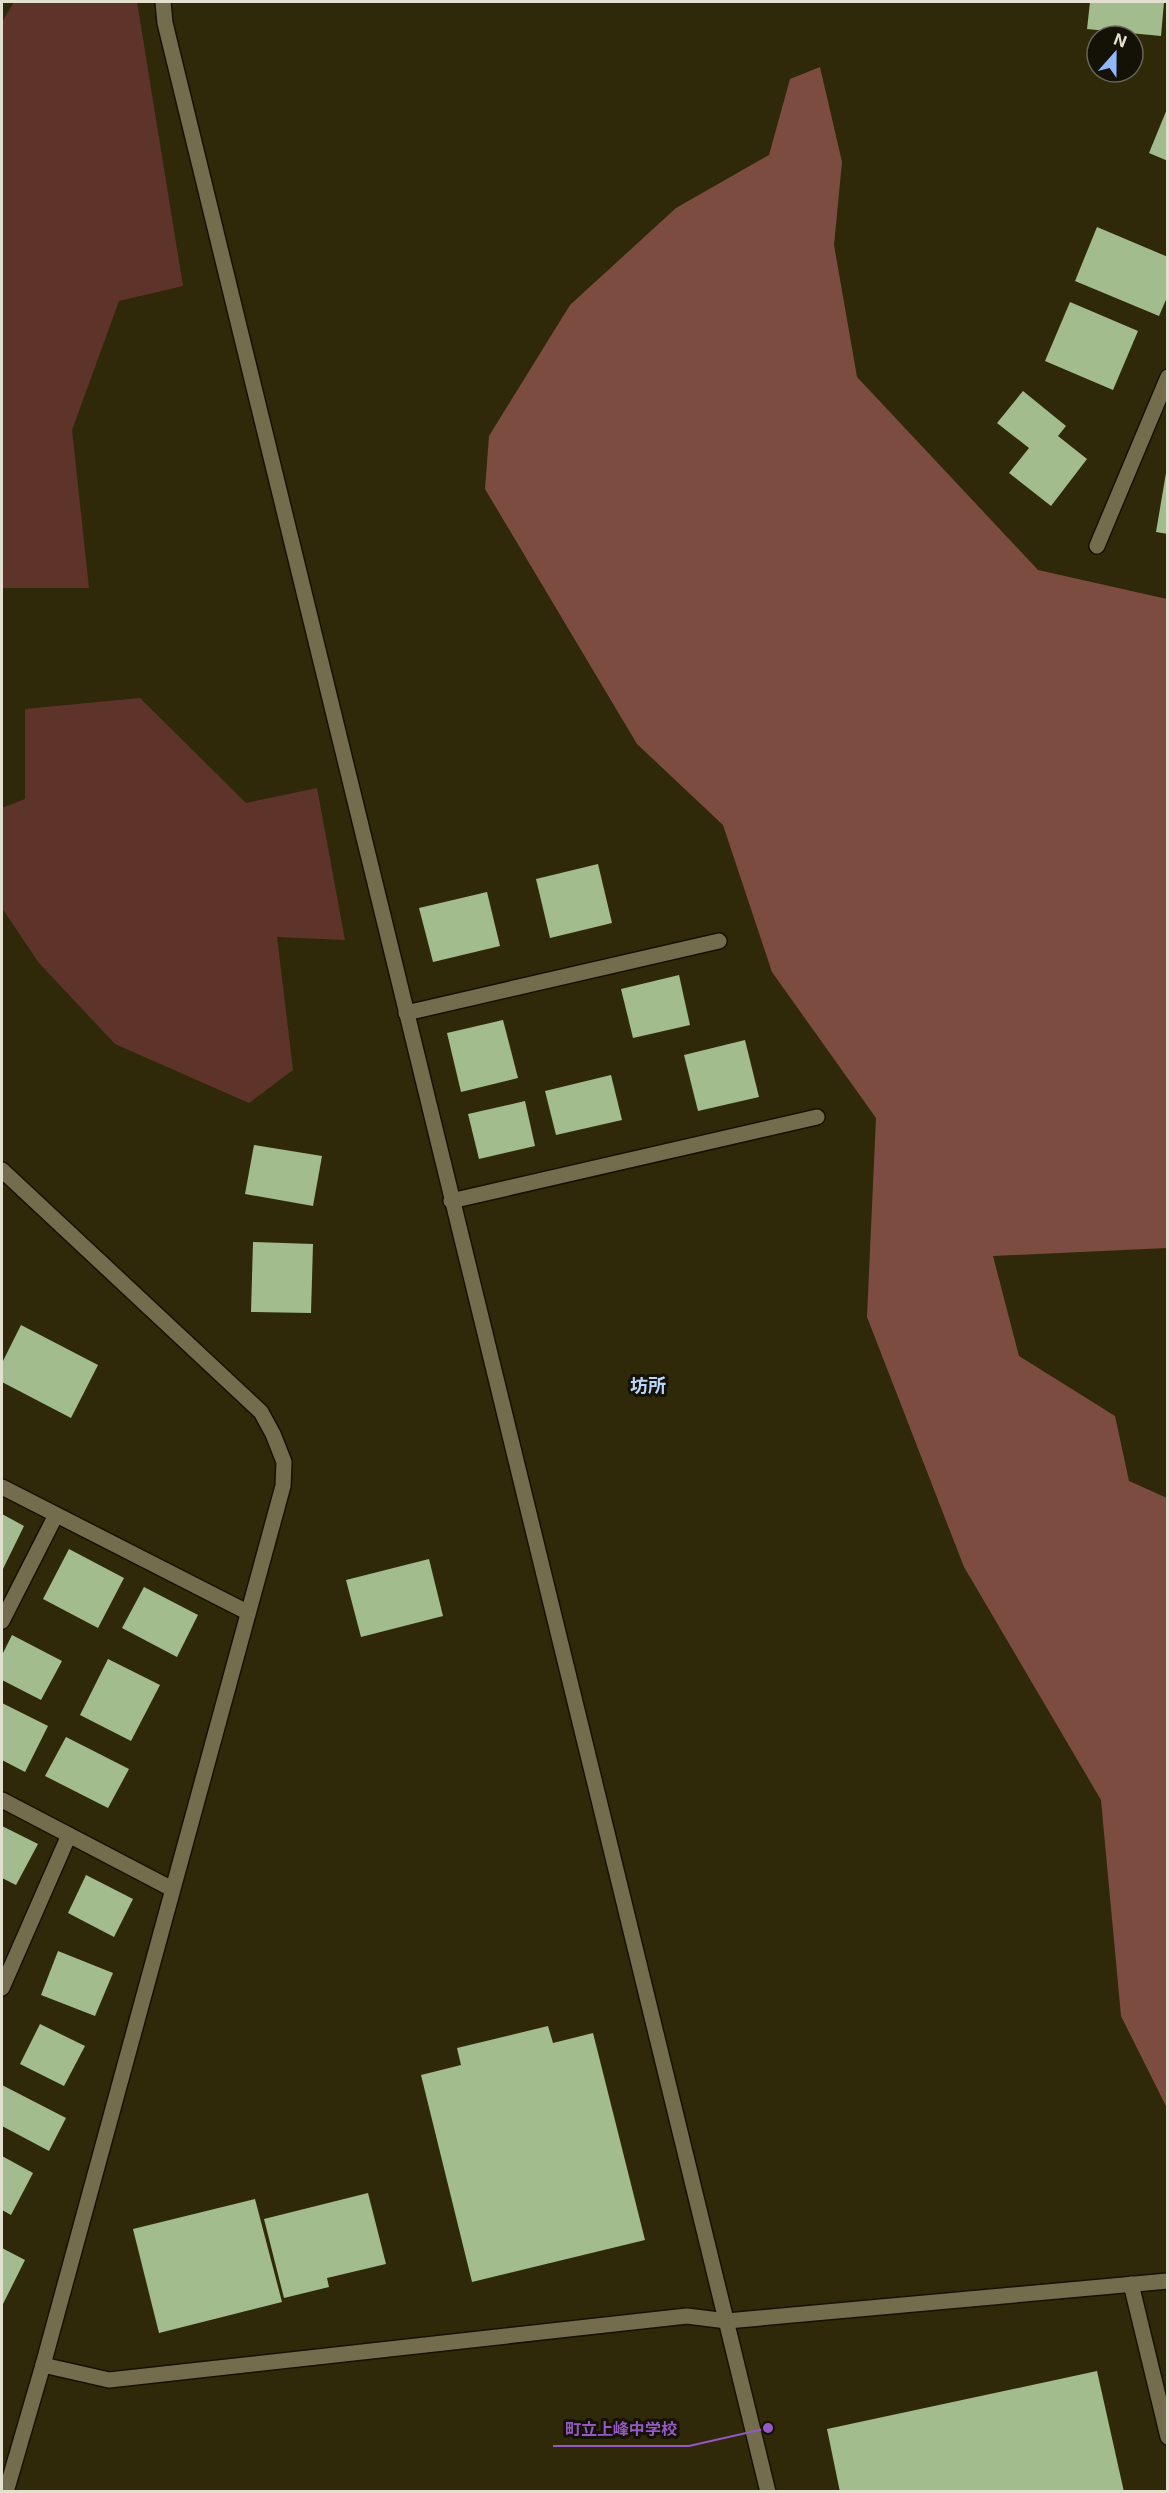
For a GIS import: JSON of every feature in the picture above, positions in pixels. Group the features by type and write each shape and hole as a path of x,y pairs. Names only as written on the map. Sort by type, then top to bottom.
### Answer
{"street":[{"path":"163,2 165,23 451,1201 768,2492"},
{"path":"1097,546 1167,377"},
{"path":"406,1013 719,941"},
{"path":"451,1201 818,1117"},
{"path":"2,1170 261,1413 273,1434 284,1462 283,1486 43,2365 6,2473 6,2492"},
{"path":"2,1487 247,1612"},
{"path":"2,1621 56,1515"},
{"path":"2,1800 172,1889"},
{"path":"2,1988 69,1835"},
{"path":"43,2365 110,2380 687,2316 727,2321 1167,2281"},
{"path":"1131,2284 1167,2437"}],"shaded area":[{"path":"14,2 137,2 183,286 119,301 72,430 89,588 2,588 2,22"},
{"path":"820,67 842,162 834,245 857,377 1038,570 1167,599 1167,1248 993,1256 1019,1356 1115,1416 1129,1481 1167,1498 1167,2108 1121,2016 1101,1800 964,1567 867,1317 876,1118 772,972 723,825 637,744 485,489 489,436 570,305 676,208 769,155 790,79"},
{"path":"140,698 246,803 317,788 345,940 277,937 293,1070 249,1103 115,1044 39,963 2,908 2,808 25,799 25,709"}],"building":[{"path":"1090,2 1164,2 1161,36 1145,34 1145,24 1088,24"},
{"path":"1168,109 1168,161 1149,153"},
{"path":"1097,227 1168,257 1168,295 1159,316 1075,281"},
{"path":"1070,302 1138,331 1113,390 1045,361"},
{"path":"1023,391 1066,426 1058,436 1087,459 1051,506 1009,473 1029,448 997,423"},
{"path":"1166,473 1168,473 1168,534 1156,532"},
{"path":"598,864 612,923 550,938 536,879"},
{"path":"487,892 500,946 433,962 419,908"},
{"path":"679,975 690,1025 633,1038 621,989"},
{"path":"503,1020 518,1078 461,1092 447,1033"},
{"path":"745,1040 759,1097 698,1111 684,1055"},
{"path":"611,1075 622,1120 556,1135 545,1091"},
{"path":"525,1101 535,1146 479,1159 468,1114"},
{"path":"254,1145 322,1156 313,1206 245,1194"},
{"path":"253,1242 313,1244 311,1313 251,1312"},
{"path":"21,1325 98,1365 71,1418 2,1382 2,1363"},
{"path":"2,1514 24,1526 2,1571"},
{"path":"69,1549 124,1578 98,1628 43,1599"},
{"path":"429,1559 443,1616 361,1637 346,1580"},
{"path":"144,1587 198,1615 177,1657 122,1628"},
{"path":"12,1635 62,1661 41,1700 2,1680 2,1655"},
{"path":"108,1659 160,1685 131,1741 80,1715"},
{"path":"2,1703 48,1726 25,1772 2,1760"},
{"path":"66,1737 129,1769 108,1808 45,1776"},
{"path":"2,1826 38,1844 16,1885 2,1878"},
{"path":"86,1875 133,1899 114,1937 68,1913"},
{"path":"58,1951 113,1973 95,2016 41,1995"},
{"path":"40,2024 85,2046 64,2086 20,2064"},
{"path":"548,2026 553,2043 593,2033 645,2240 472,2282 421,2075 461,2065 457,2048"},
{"path":"2,2085 66,2118 49,2151 2,2126"},
{"path":"2,2156 33,2173 11,2215 2,2210"},
{"path":"368,2193 386,2264 327,2278 329,2287 284,2298 264,2219"},
{"path":"255,2199 282,2302 159,2333 133,2229"},
{"path":"2,2248 25,2260 2,2306"},
{"path":"1097,2371 1124,2492 840,2492 827,2429"}],"place":[{"name":"町立上峰中学校","path":"768,2428"}],"district":[{"name":"坊所","path":"648,1386"}]}
